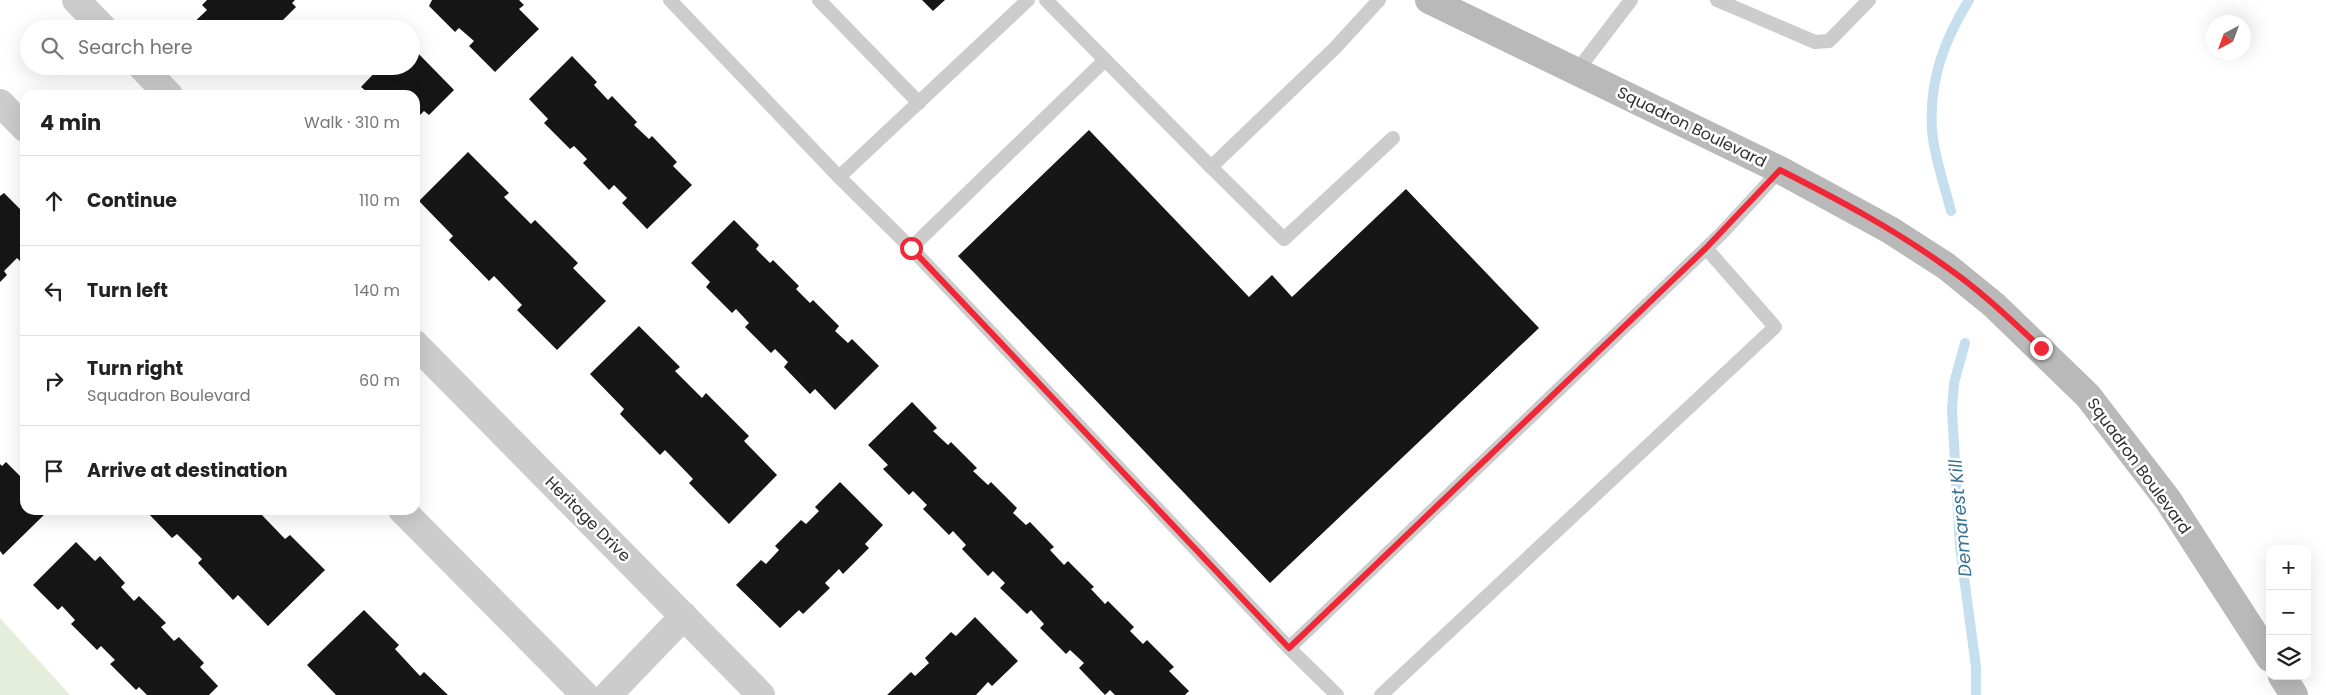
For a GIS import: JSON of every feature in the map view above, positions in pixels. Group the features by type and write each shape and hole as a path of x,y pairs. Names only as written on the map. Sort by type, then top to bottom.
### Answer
{"street":[{"path":"76,0 95,20"},
{"name":"Squadron Boulevard","path":"1429,0 1780,170 1882,225 1946,266 1994,305 2041,348 2088,396 2132,450 2168,500 2266,652"},
{"path":"150,75 165,90"},
{"path":"0,103 20,123"},
{"name":"Heritage Drive","path":"420,349 761,695"},
{"path":"407,515 585,695"},
{"path":"608,695 684,616"},
{"path":"2285,680 2294,695"}],"lane":[{"path":"670,0 911,248 1289,648 1338,695"},
{"path":"819,0 919,103"},
{"path":"840,177 1028,0"},
{"path":"1046,0 1284,240 1393,138"},
{"path":"1211,167 1335,48 1379,0"},
{"path":"1576,72 1631,0"},
{"path":"1717,0 1816,42 1829,41 1869,0"},
{"path":"911,248 1105,60"},
{"path":"1289,648 1706,248 1780,170"},
{"path":"1381,695 1776,327 1706,248"}],"green space":[{"path":"0,618 70,695 0,695"}],"building":[{"path":"207,0 295,0 292,3 296,7 283,20 196,20 207,10 202,5"},
{"path":"432,0 519,0 524,5 519,9 539,29 495,72 469,46 474,41 459,28 455,32 429,6"},
{"path":"922,0 945,0 933,11"},
{"path":"420,55 454,90 429,115 424,111 420,115 420,90 365,90 361,87 372,75 420,75"},
{"path":"572,56 597,82 594,85 608,100 612,96 637,122 634,125 649,139 652,136 677,162 673,166 692,185 647,229 622,203 627,198 614,185 609,190 583,163 587,159 574,146 570,149 544,123 548,119 529,99"},
{"path":"1089,130 1249,297 1272,275 1292,297 1406,189 1539,328 1270,583 958,256"},
{"path":"468,152 509,193 504,197 531,224 535,220 578,263 573,268 606,301 557,350 517,310 522,305 494,276 489,281 449,240 453,236 420,200"},
{"path":"4,193 20,209 20,261 17,258 4,271 7,275 0,282 0,196"},
{"path":"734,220 759,245 756,249 770,263 773,260 799,286 796,289 810,303 813,300 839,326 835,331 848,343 852,339 879,366 835,410 815,389 810,394 784,367 788,362 775,349 771,353 745,327 749,323 736,309 732,313 706,287 710,282 691,263"},
{"path":"639,326 680,367 675,371 702,398 706,393 749,436 744,441 777,475 729,524 689,483 693,479 665,450 660,455 620,414 624,409 590,374"},
{"path":"912,402 937,428 933,431 948,445 951,442 977,468 973,471 988,485 991,482 1017,508 1013,513 1026,525 1030,522 1054,547 1050,550 1064,565 1068,561 1094,587 1091,589 1105,604 1108,601 1134,627 1130,631 1143,644 1147,640 1174,667 1169,671 1189,691 1185,695 1115,695 1110,690 1105,695 1079,668 1084,663 1070,650 1066,654 1040,628 1044,624 1031,610 1027,614 1000,588 1005,583 993,571 988,576 962,549 966,545 953,531 949,535 923,509 927,505 913,491 909,495 883,469 888,465 868,445"},
{"path":"6,462 20,476 20,515 44,515 3,555 0,551 0,464 2,466"},
{"path":"840,482 883,525 865,544 869,548 843,574 839,569 825,583 830,588 803,614 799,610 780,628 736,585 761,560 766,564 779,550 775,546 801,520 806,524 819,511 815,507"},
{"path":"150,515 262,515 285,539 290,535 325,570 268,626 238,595 233,600 198,563 202,559 177,534 172,538"},
{"path":"76,542 95,561 100,556 125,583 121,587 134,601 139,596 166,623 161,627 174,641 179,637 204,663 200,667 218,686 209,695 147,695 139,687 136,690 110,664 115,660 101,646 97,650 71,624 75,620 62,606 58,610 33,585"},
{"path":"364,610 399,645 395,649 420,676 424,672 448,695 336,695 307,665"},
{"path":"975,617 1018,661 992,686 988,682 976,695 887,695 911,672 915,676 929,663 925,658 951,632 956,636"}],"waterway":[{"name":"Demarest Kill","path":"1951,211 1933,138 1933,94 1940,61 1952,30 1969,0"},
{"name":"Demarest Kill","path":"1965,343 1954,383 1952,410 1960,547 1976,667 1976,695"}],"route":[{"path":"911,248 1289,648 1721,234 1780,170 1833,197 1890,230 1946,266 1994,305 2041,348"}]}
